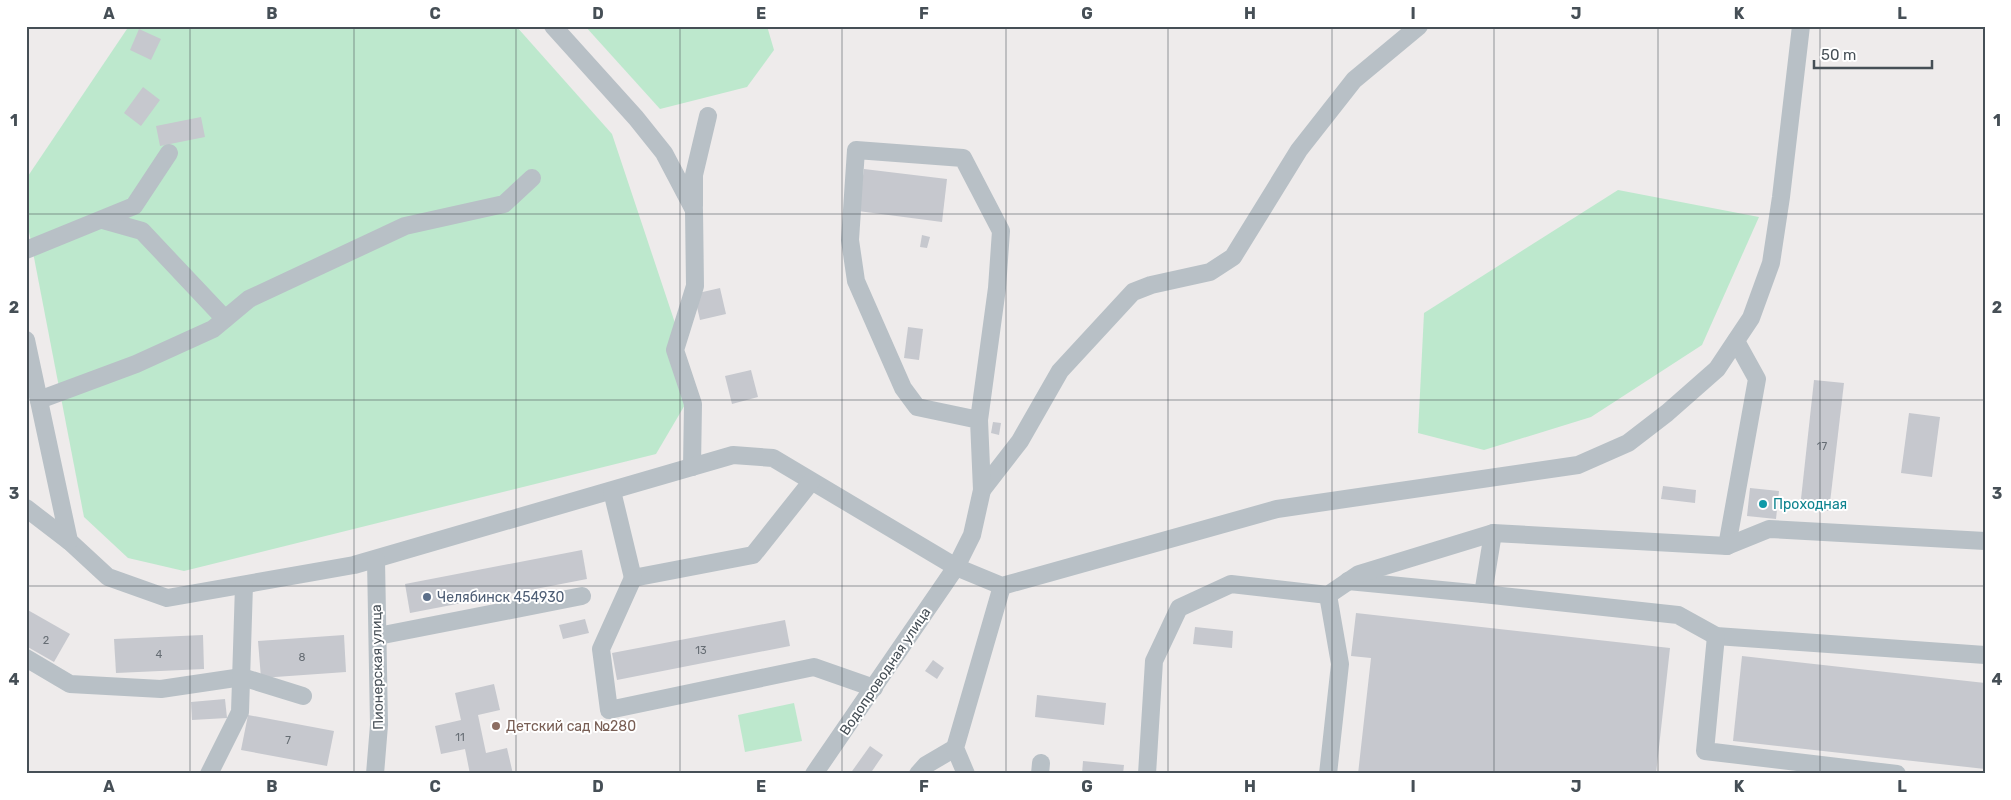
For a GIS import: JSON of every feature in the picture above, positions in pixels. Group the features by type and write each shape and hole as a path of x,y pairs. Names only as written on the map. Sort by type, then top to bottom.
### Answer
{"street":[{"path":"553,26 630,111 664,153 694,210"},
{"path":"982,490 1020,441 1060,372 1133,292 1151,285 1210,272 1233,257 1298,150 1354,80 1418,26"},
{"path":"26,508 69,541 108,577 167,598 354,566 733,455 773,458 956,567 1002,586 1278,509 1578,465 1628,443 1667,413 1717,369 1751,318 1771,263 1781,197 1801,26"},
{"path":"692,467 694,404 675,350 695,286 694,175 708,116"},
{"path":"979,420 917,407 902,388 856,281 850,240 856,150 963,158 1001,231 998,288 979,420 982,490"},
{"path":"26,250 134,206 169,153"},
{"path":"39,400 136,364 213,329 248,300 405,226 504,204 532,178"},
{"path":"103,220 142,231 225,319"},
{"path":"26,340 69,541"},
{"path":"1727,546 1757,379 1736,340"},
{"path":"632,578 753,555 811,482"},
{"name":"Водопроводная улица","path":"814,774 956,567 972,535 982,490"},
{"path":"612,491 632,578 601,649 609,710 814,668 874,688"},
{"path":"1147,774 1154,661 1179,608 1231,584 1328,596 1359,574 1493,533 1727,546 1769,529 1985,541"},
{"path":"1483,594 1493,533"},
{"name":"Пионерская улица","path":"375,774 379,725 376,560"},
{"path":"1348,581 1678,615 1716,636 1985,656"},
{"path":"209,774 240,712 244,585"},
{"path":"966,774 955,748 1002,586"},
{"path":"378,636 582,596"},
{"path":"1328,596 1340,664 1328,774"},
{"path":"1716,636 1705,751 1897,774"},
{"path":"26,658 70,684 162,688 242,677 303,696"},
{"path":"918,774 926,765 955,748"}],"green space":[{"path":"129,26 516,26 612,134 681,341 686,403 656,454 184,571 128,558 84,517 26,216 26,179"},
{"path":"585,26 767,26 774,50 747,87 660,109"},
{"path":"1618,190 1759,217 1702,345 1591,417 1484,450 1418,433 1424,313"},
{"path":"794,703 802,741 745,752 738,715"}],"building":[{"path":"139,29 161,39 151,60 130,50"},
{"path":"143,87 160,100 141,126 124,113"},
{"path":"201,117 205,137 160,146 156,126"},
{"path":"864,169 947,179 942,222 858,211"},
{"path":"922,235 930,237 927,248 920,247"},
{"path":"720,288 726,314 700,320 694,294"},
{"path":"908,327 923,329 919,360 904,358"},
{"path":"751,370 758,397 732,404 725,376"},
{"path":"1814,380 1844,383 1829,511 1800,508"},
{"path":"1909,413 1940,417 1932,477 1901,473"},
{"path":"993,422 1001,423 999,435 991,433"},
{"path":"1663,486 1696,490 1695,503 1661,499"},
{"name":"Проходная","path":"1750,488 1779,491 1776,519 1747,516"},
{"path":"582,550 587,579 410,613 405,584"},
{"path":"26,609 70,634 54,662 26,646"},
{"path":"1356,613 1670,648 1656,774 1358,774 1371,658 1351,656"},
{"path":"585,619 589,633 563,639 559,625"},
{"path":"785,620 790,646 617,680 612,653"},
{"path":"1195,627 1233,631 1232,648 1193,644"},
{"path":"203,635 204,669 116,673 114,639"},
{"path":"344,635 346,672 261,678 258,641"},
{"path":"1742,656 1985,683 1985,769 1733,741"},
{"path":"933,660 944,668 937,679 925,671"},
{"path":"494,684 500,710 478,715 486,753 507,748 513,774 470,774 465,749 441,754 435,726 461,720 455,693"},
{"path":"1037,695 1106,703 1104,725 1035,717"},
{"path":"225,699 227,718 192,720 191,702"},
{"path":"248,715 334,731 327,766 241,750"},
{"path":"870,746 883,755 870,774 850,774"},
{"path":"1083,761 1124,765 1123,774 1082,774"}],"place":[{"name":"Проходная","path":"1763,504"},
{"name":"Челябинск 454930","path":"427,597"},
{"name":"Детский сад №280","path":"496,726"}]}
